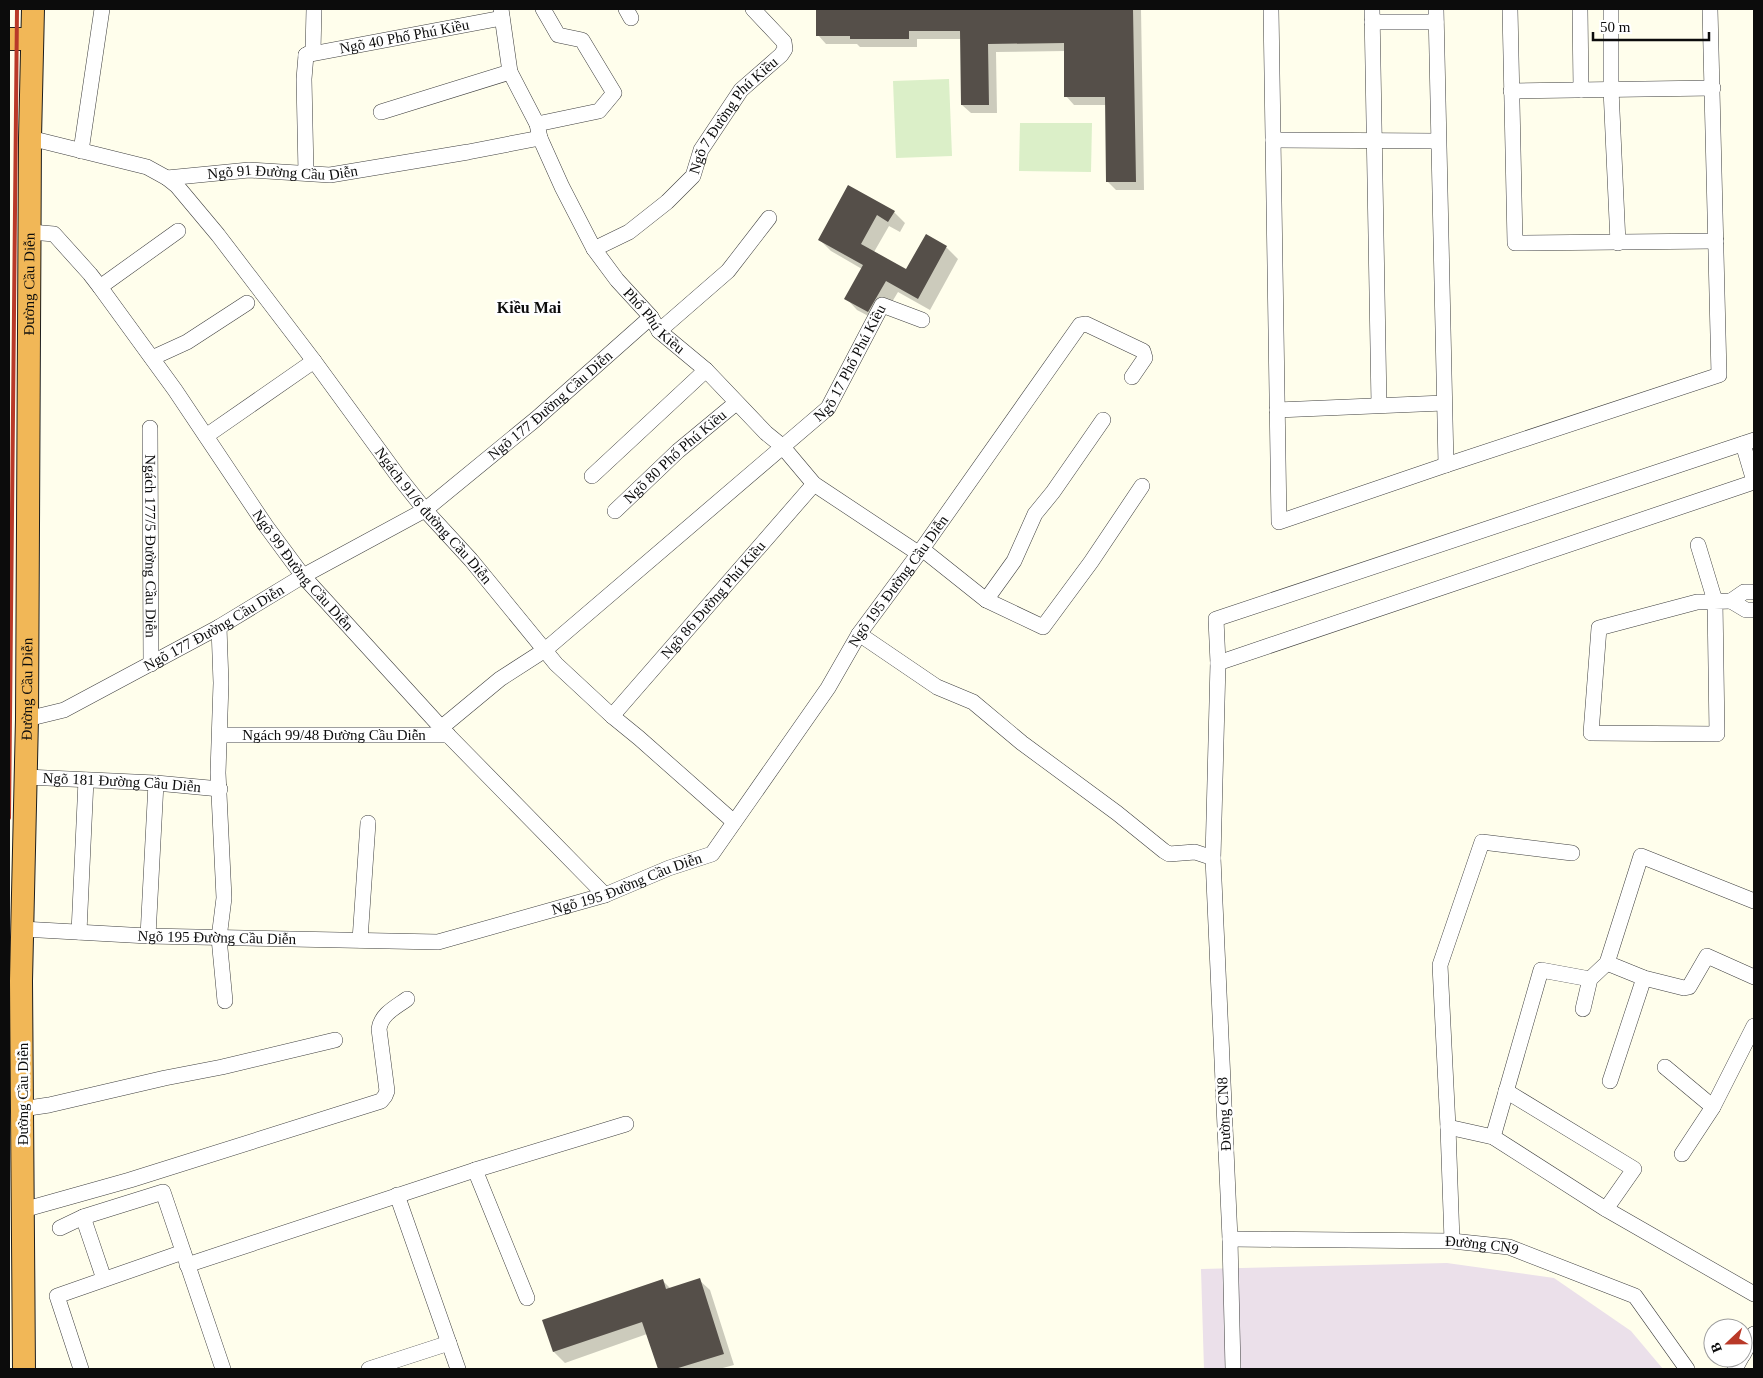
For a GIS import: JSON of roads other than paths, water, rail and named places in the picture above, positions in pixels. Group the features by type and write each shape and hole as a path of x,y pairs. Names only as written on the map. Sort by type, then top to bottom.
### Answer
{"highway":[{"name":"Đường Cầu Diễn","path":"24,1369 22,929 27,719 30,138 33,9"},
{"path":"9,39 32,39"}],"street":[{"path":"81,151 102,9"},
{"path":"306,173 304,79 306,55 314,51 314,9"},
{"name":"Ngõ 91 Đường Cầu Diễn","path":"167,178 249,170 330,175 468,152 599,111 614,93 582,40 558,35 543,9"},
{"name":"Ngõ 7 Đường Phú Kiều","path":"594,249 629,232 667,202 693,176 701,150 741,90 781,55 785,49 784,42 753,9"},
{"path":"1271,9 1279,522 1719,375 1710,9"},
{"path":"1510,9 1515,243 1716,242"},
{"path":"1580,9 1581,90"},
{"path":"1611,9 1611,89 1618,243"},
{"name":"Ngõ 40 Phố Phú Kiều","path":"306,55 502,13"},
{"name":"Phố Phú Kiều","path":"502,13 510,72 562,187 594,249 617,280 651,317 659,331 706,370 736,403 782,446 814,484 920,551 986,600 1043,627 1091,562 1142,486"},
{"path":"1379,405 1372,16 1436,15 1439,75 1438,141 1446,465"},
{"path":"381,112 510,72"},
{"path":"1511,91 1713,88"},
{"path":"30,138 147,167 167,178"},
{"path":"1273,140 1438,141"},
{"name":"Ngách 91/6 đường Cầu Diễn","path":"167,178 177,186 218,235 314,361 398,476 471,560 556,664 612,716 734,822"},
{"path":"659,331 728,270 769,218"},
{"path":"100,287 178,231"},
{"name":"Ngõ 99 Đường Cầu Diễn","path":"31,232 54,234 90,274 152,358 266,526 304,576 445,731 605,895"},
{"path":"152,358 187,342 247,303"},
{"name":"Ngõ 17 Phố Phú Kiều","path":"782,446 828,408 882,305 922,320"},
{"name":"Ngõ 177 Đường Cầu Diễn","path":"27,719 64,710 152,664 304,576 426,510 536,419 651,317"},
{"name":"Ngõ 195 Đường Cầu Diễn","path":"22,929 148,936 438,942 605,895 669,868 712,854 828,688 859,634 1080,325 1086,324 1143,351 1144,358 1132,377"},
{"path":"206,436 314,361"},
{"path":"592,476 706,370"},
{"name":"Ngõ 80 Phố Phú Kiều","path":"615,511 678,451 736,403"},
{"path":"1277,410 1444,403"},
{"path":"986,600 1014,562 1035,514 1053,492 1103,420"},
{"name":"Ngách 177/5 Đường Cầu Diễn","path":"150,428 152,664"},
{"path":"1218,663 1754,481 1748,442"},
{"name":"Đường CN8","path":"1234,1369 1213,858 1218,663 1216,619 1748,442"},
{"path":"445,731 500,679 545,650 782,446"},
{"name":"Ngõ 86 Đường Phú Kiều","path":"612,716 814,484"},
{"path":"1698,545 1715,601 1717,734 1591,733 1599,628 1697,602 1715,601 1731,601 1746,610 1754,610"},
{"path":"1731,601 1744,592 1754,592"},
{"path":"219,626 221,683 218,773 224,898 219,938 225,1001"},
{"path":"859,634 937,687 973,702 1010,734 1164,851 1169,854 1194,852 1213,858"},
{"name":"Ngách 99/48 Đường Cầu Diễn","path":"220,735 445,731"},
{"name":"Ngõ 181 Đường Cầu Diễn","path":"26,777 156,783 220,789"},
{"path":"79,932 86,780"},
{"path":"148,936 156,783"},
{"path":"360,940 368,823"},
{"path":"1452,1241 1440,965 1482,842 1572,853"},
{"path":"1583,1009 1590,979 1607,963 1641,856 1754,901"},
{"path":"1607,963 1644,978 1687,988 1707,956 1754,977"},
{"path":"1493,1137 1541,970 1590,979"},
{"path":"1610,1081 1644,978"},
{"path":"24,1210 130,1180 380,1101 387,1091 379,1029 380,1022 386,1014 407,999"},
{"path":"1682,1154 1713,1107 1754,1026"},
{"path":"22,1110 222,1067 335,1040"},
{"path":"1665,1067 1713,1107"},
{"path":"1506,1091 1634,1169 1606,1209"},
{"path":"81,1369 57,1296 104,1279 185,1258 626,1124"},
{"path":"1448,1127 1493,1137 1606,1209 1754,1294"},
{"path":"475,1170 527,1298"},
{"path":"60,1228 83,1217 163,1192 223,1369"},
{"path":"397,1195 458,1369"},
{"path":"83,1217 104,1279"},
{"name":"Đường CN9","path":"1230,1239 1452,1241 1509,1247 1635,1296 1687,1369"},
{"path":"369,1369 449,1343"}],"railway":[{"path":"9,818 17,9"}],"district":[{"name":"Kiều Mai","path":"529,307"}]}
